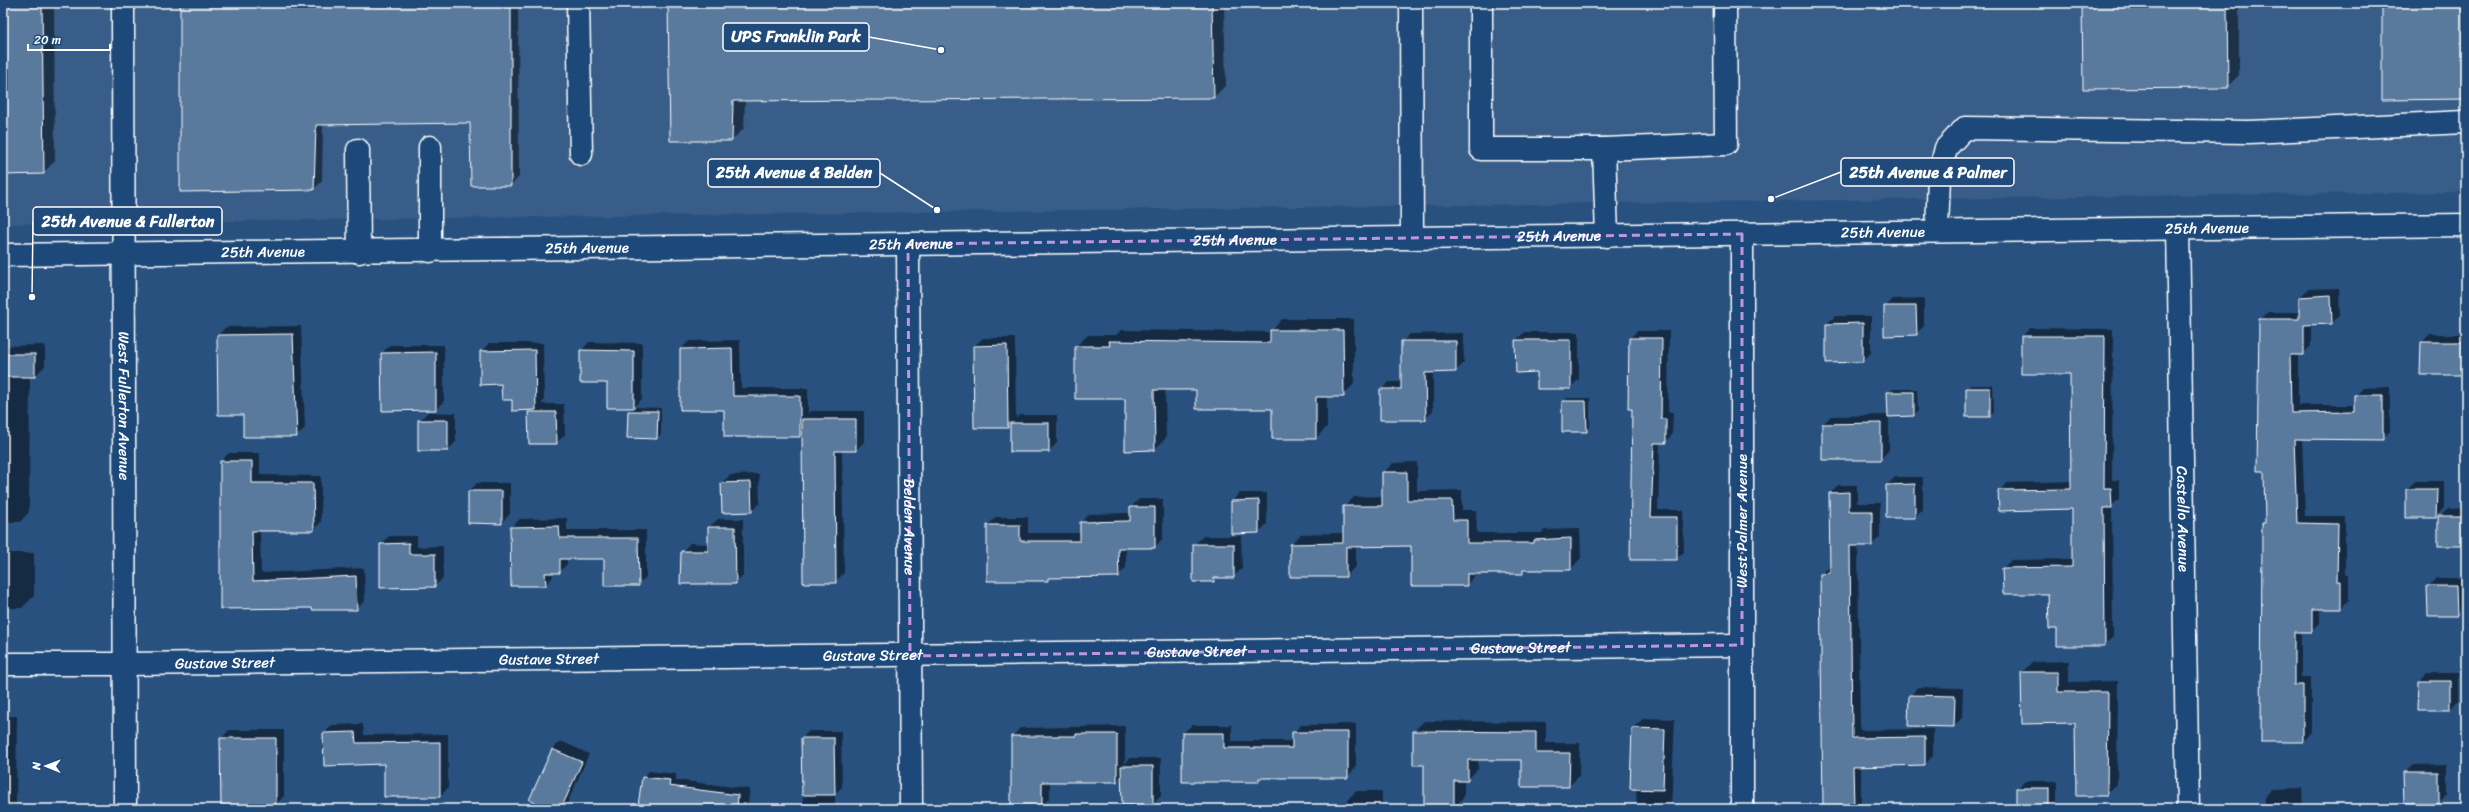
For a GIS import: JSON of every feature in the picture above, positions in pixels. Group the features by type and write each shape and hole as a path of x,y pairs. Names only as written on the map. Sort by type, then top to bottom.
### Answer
{"street":[{"name":"West Fullerton Avenue","path":"123,3 125,255 125,809"},
{"path":"578,3 581,154"},
{"path":"1410,3 1412,238"},
{"path":"1481,3 1481,149 1604,149 1726,144 1725,3"},
{"path":"1938,231 1939,176 1946,148 1965,128 2249,132 2466,122"},
{"path":"430,147 430,251"},
{"path":"1604,149 1607,236"},
{"path":"358,150 359,252"},
{"name":"25th Avenue","path":"3,255 125,255 2466,224"},
{"name":"Castello Avenue","path":"2178,228 2188,809"},
{"name":"West Palmer Avenue","path":"1742,234 1742,809"},
{"name":"Belden Avenue","path":"908,244 911,809"},
{"name":"Gustave Street","path":"3,664 910,656 1742,645"}],"highlighted area":[{"path":"1742,234 1742,645 910,656 908,244"}],"shaded area":[{"path":"3,3 2466,3 2466,192 3,224"}],"building":[{"path":"3,3 42,3 44,174 3,175"},
{"path":"180,3 511,3 511,186 471,186 470,123 316,125 314,190 180,192"},
{"path":"668,3 1212,3 1214,98 733,101 732,141 670,141"},
{"path":"2082,3 2227,3 2228,88 2083,89"},
{"path":"2382,3 2466,3 2466,99 2382,100"},
{"path":"2331,295 2332,324 2304,325 2304,355 2290,355 2291,413 2354,412 2354,395 2383,395 2383,440 2294,439 2297,523 2338,524 2337,581 2341,581 2341,609 2312,609 2312,632 2294,632 2294,685 2303,685 2303,742 2261,742 2262,523 2265,523 2264,471 2257,471 2259,319 2299,319 2299,297"},
{"path":"1884,306 1916,306 1917,335 1884,336"},
{"path":"1863,323 1863,362 1826,363 1826,324"},
{"path":"1270,330 1343,330 1344,397 1316,397 1316,439 1272,439 1272,409 1196,409 1196,390 1154,390 1155,450 1125,451 1125,399 1075,399 1075,346 1110,346 1109,341 1270,343"},
{"path":"293,334 297,437 243,437 243,415 218,415 217,335"},
{"path":"2021,336 2105,336 2104,488 2111,488 2112,508 2104,508 2105,646 2057,646 2057,629 2049,629 2048,594 2003,594 2002,568 2072,567 2072,509 1999,511 1998,490 2071,489 2070,374 2021,374"},
{"path":"1629,338 1662,338 1661,419 1666,419 1666,443 1654,443 1651,517 1677,517 1677,560 1630,560 1632,409 1628,409"},
{"path":"1515,340 1571,340 1571,389 1537,389 1537,372 1516,373"},
{"path":"1401,341 1456,341 1456,372 1425,373 1426,420 1380,420 1380,389 1401,389"},
{"path":"2421,342 2466,342 2466,375 2420,375"},
{"path":"1007,345 1008,428 974,428 973,346"},
{"path":"732,348 733,396 800,396 800,437 724,437 724,410 680,410 680,349"},
{"path":"535,350 536,410 512,411 512,400 502,400 501,384 480,385 480,351"},
{"path":"580,350 634,351 634,408 607,408 607,383 580,383"},
{"path":"436,352 436,410 382,411 381,353"},
{"path":"3,354 35,354 35,377 3,377"},
{"path":"1966,388 1990,388 1990,417 1966,417"},
{"path":"1887,392 1914,392 1914,416 1888,417"},
{"path":"1562,401 1586,401 1587,432 1562,432"},
{"path":"628,411 658,411 657,439 627,438"},
{"path":"528,412 556,412 557,444 529,444"},
{"path":"802,419 856,419 856,451 835,451 836,583 803,583"},
{"path":"418,420 448,420 448,451 418,451"},
{"path":"1010,423 1049,423 1049,452 1010,452"},
{"path":"1881,423 1881,460 1822,460 1822,424"},
{"path":"220,461 252,461 252,483 313,483 314,531 252,531 253,581 356,576 357,610 312,610 312,608 220,609"},
{"path":"1382,472 1407,472 1407,500 1452,500 1453,520 1467,520 1467,543 1534,543 1534,540 1571,538 1571,570 1523,570 1523,574 1467,574 1467,586 1411,586 1411,546 1346,547 1346,577 1290,577 1290,544 1343,543 1343,506 1382,506"},
{"path":"751,482 752,512 722,513 721,483"},
{"path":"1915,484 1915,518 1886,518 1886,485"},
{"path":"2406,489 2437,489 2436,518 2406,518"},
{"path":"468,491 502,491 502,524 468,523"},
{"path":"1849,492 1849,511 1872,511 1872,546 1850,546 1852,738 1925,737 1925,765 1853,767 1854,807 1823,808 1820,574 1830,573 1829,493"},
{"path":"1259,500 1259,533 1231,534 1231,501"},
{"path":"1130,507 1155,507 1155,548 1118,548 1119,577 1048,578 1048,581 987,581 987,525 1020,525 1020,541 1080,541 1080,522 1130,521"},
{"path":"2438,516 2466,516 2466,546 2438,546"},
{"path":"559,526 560,538 638,538 639,586 604,586 604,559 560,559 560,573 545,573 546,586 511,586 510,527"},
{"path":"708,527 735,527 736,584 680,584 681,551 708,551"},
{"path":"409,543 409,554 435,554 435,587 380,588 380,544"},
{"path":"1193,544 1234,544 1234,578 1214,578 1214,582 1193,582"},
{"path":"2427,586 2456,586 2457,616 2428,616"},
{"path":"2021,672 2058,672 2058,692 2108,692 2107,796 2076,796 2075,723 2022,724"},
{"path":"2418,681 2450,681 2450,710 2417,710"},
{"path":"1909,695 1955,696 1954,727 1908,726"},
{"path":"1632,728 1665,729 1663,790 1630,789"},
{"path":"1413,731 1536,732 1536,753 1570,753 1569,787 1521,787 1521,760 1468,760 1468,781 1454,781 1454,808 1424,808 1424,765 1413,765"},
{"path":"355,732 356,743 440,742 440,797 384,797 384,764 324,766 323,733"},
{"path":"1292,732 1348,732 1348,778 1259,778 1259,782 1182,782 1182,733 1224,733 1224,748 1292,748"},
{"path":"1076,734 1117,734 1117,782 1042,782 1042,807 1011,806 1011,736 1076,736"},
{"path":"220,738 276,738 276,806 253,805 253,809 221,809"},
{"path":"801,738 834,738 835,795 802,795"},
{"path":"552,749 582,762 561,809 550,809 529,800"},
{"path":"1121,766 1153,766 1153,805 1122,805"},
{"path":"2403,772 2439,772 2439,804 2404,804"},
{"path":"642,777 670,780 669,786 738,795 737,809 663,809 638,806"},
{"path":"2016,788 2049,788 2049,809 2016,809"}],"place":[{"name":"UPS Franklin Park","path":"941,50"},
{"name":"25th Avenue & Palmer","path":"1771,199"},
{"name":"25th Avenue & Belden","path":"937,210"},
{"name":"25th Avenue & Fullerton","path":"32,297"}]}
